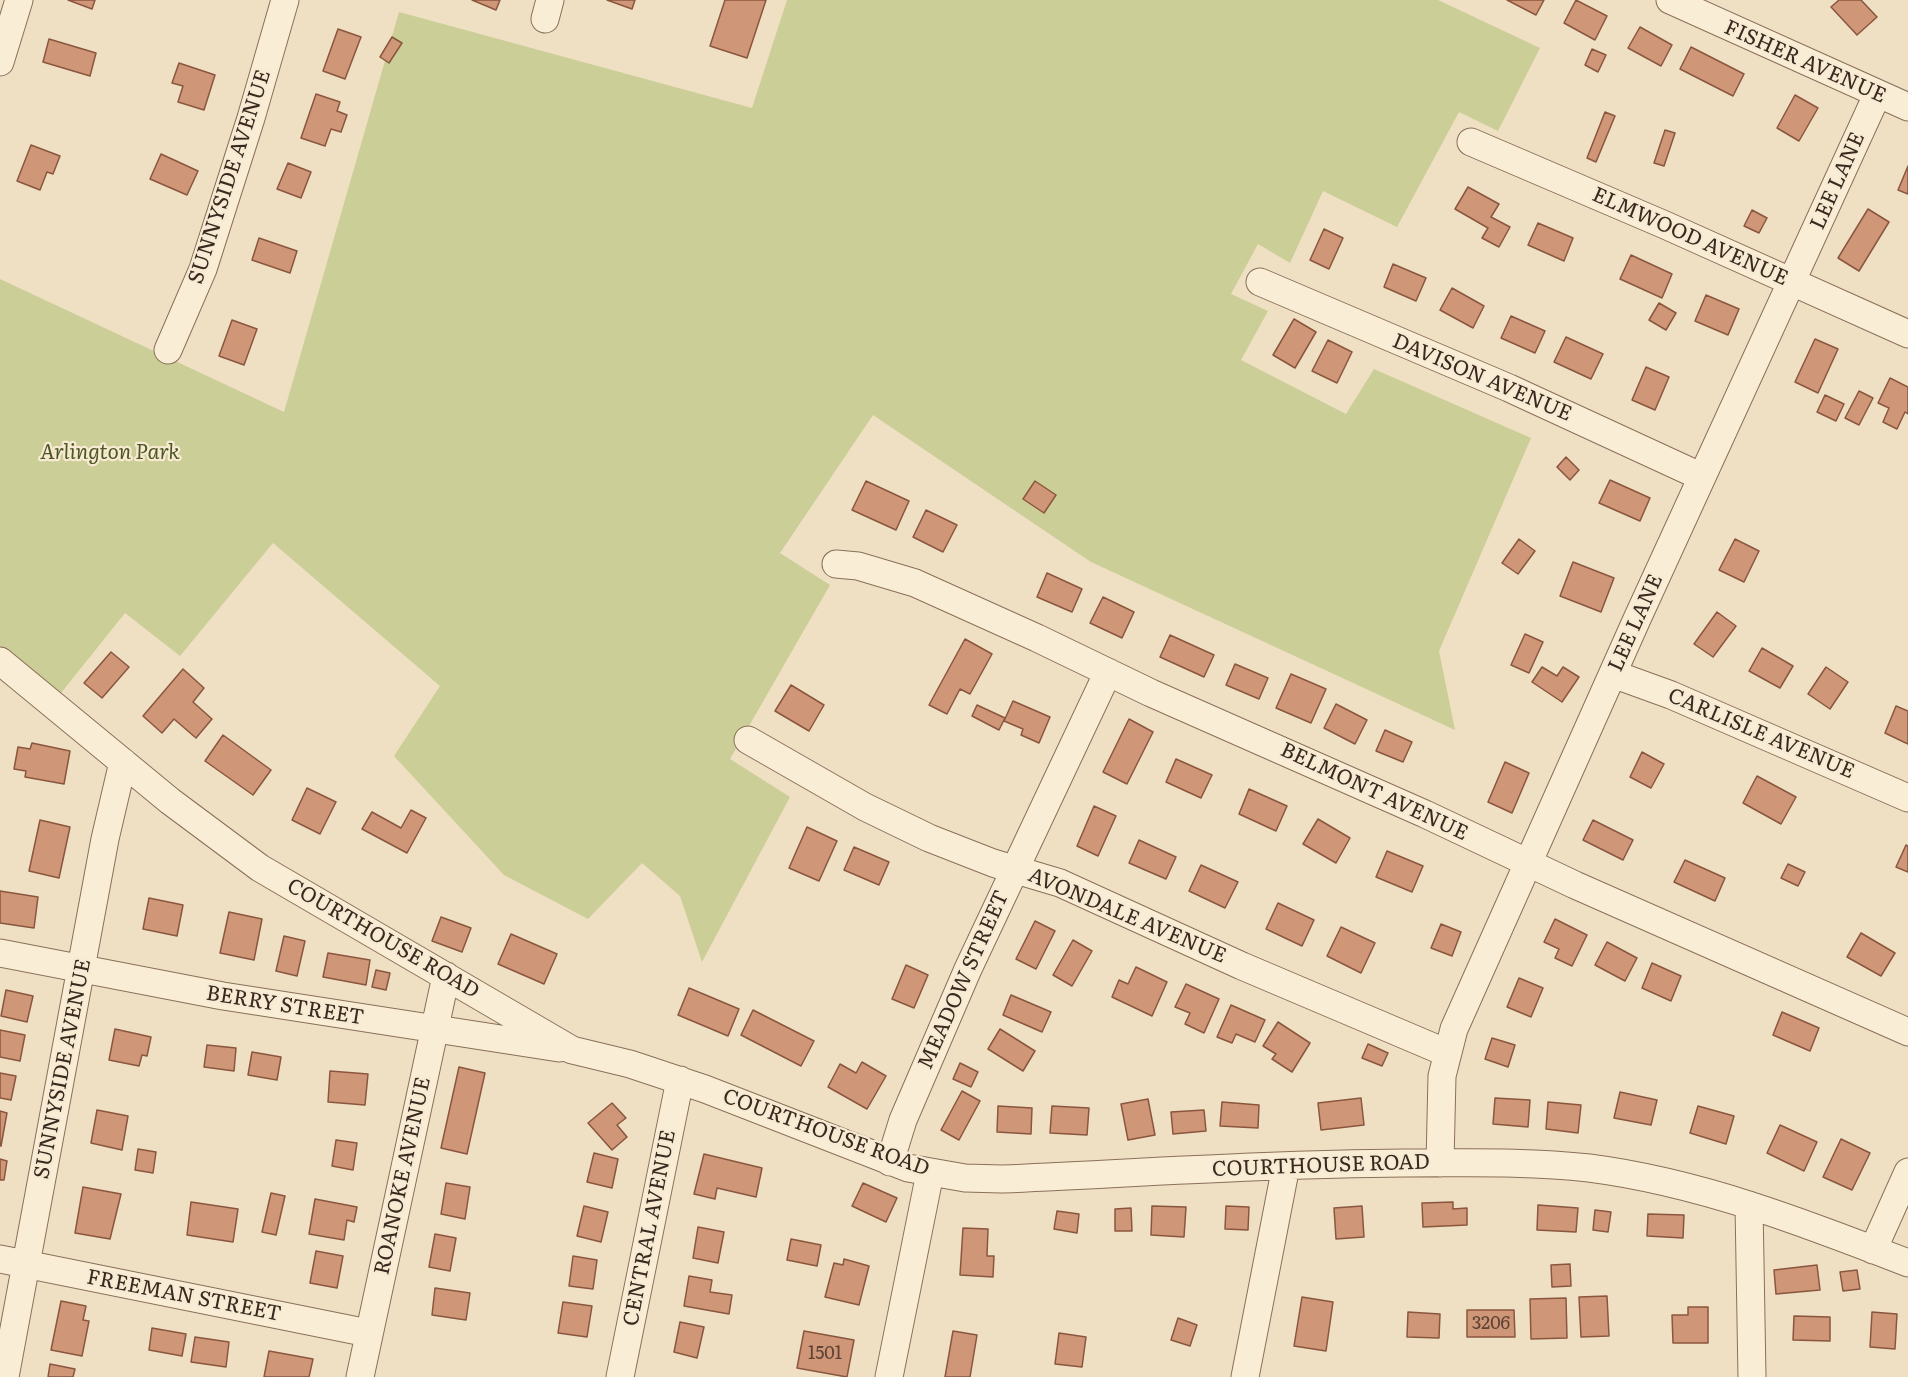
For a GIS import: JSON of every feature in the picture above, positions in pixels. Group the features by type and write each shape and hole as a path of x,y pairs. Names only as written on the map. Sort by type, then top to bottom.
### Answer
{"street":[{"path":"0,62 19,0"},
{"name":"SUNNYSIDE AVENUE","path":"168,350 203,269 251,118 285,0"},
{"name":"FISHER AVENUE","path":"1670,0 1908,107"},
{"name":"LEE LANE","path":"1440,1163 1440,1101 1447,1053 1455,1029 1702,477 1877,95"},
{"name":"ELMWOOD AVENUE","path":"1471,142 1908,334"},
{"name":"DAVISON AVENUE","path":"1260,282 1562,411 1702,477"},
{"name":"BELMONT AVENUE","path":"836,564 858,566 915,584 1415,809 1528,863 1908,1032"},
{"name":"COURTHOUSE ROAD","path":"0,661 213,836 260,868 572,1050 630,1064 680,1080 890,1162 930,1173 965,1178 1002,1179 1286,1166 1440,1163 1589,1168 1649,1179 1749,1205 1908,1263"},
{"name":"MEADOW STREET","path":"890,1162 903,1120 1013,868 1108,672"},
{"name":"CARLISLE AVENUE","path":"1613,674 1671,695 1908,798"},
{"name":"AVONDALE AVENUE","path":"748,740 865,807 929,838 1060,883 1242,966 1447,1053"},
{"name":"SUNNYSIDE AVENUE","path":"5,1377 13,1261 83,968 105,839 123,762"},
{"name":"BERRY STREET","path":"0,953 223,996 572,1050"},
{"name":"ROANOKE AVENUE","path":"360,1377 446,976"},
{"name":"CENTRAL AVENUE","path":"620,1377 680,1080"},
{"path":"1245,1377 1286,1166"},
{"path":"889,1377 930,1173"},
{"path":"1874,1250 1908,1173"},
{"path":"1749,1205 1752,1377"},
{"name":"FREEMAN STREET","path":"13,1261 368,1333"}],"green space":[{"name":"Arlington Park","path":"787,0 1438,0 1540,48 1498,131 1459,112 1397,227 1323,191 1290,263 1258,244 1231,294 1268,311 1241,360 1346,414 1374,369 1531,438 1439,651 1455,730 1091,562 873,415 780,553 830,585 730,759 790,797 702,962 680,896 642,863 588,919 504,875 394,756 440,686 273,543 180,656 125,613 57,698 0,651 0,279 284,412 399,12 752,108"}],"building":[{"path":"68,0 95,0 92,9"},
{"path":"472,0 500,0 496,10"},
{"path":"607,0 635,0 632,9"},
{"path":"725,0 766,0 747,58 710,46"},
{"path":"1507,0 1544,0 1536,15"},
{"path":"1576,0 1607,16 1595,40 1564,23"},
{"path":"1839,0 1861,0 1877,17 1857,35 1831,7"},
{"path":"1640,27 1672,45 1661,66 1628,48"},
{"path":"338,29 361,37 345,79 323,71"},
{"path":"392,37 402,43 389,63 380,57"},
{"path":"49,39 96,53 90,76 43,62"},
{"path":"1691,47 1744,74 1733,96 1680,69"},
{"path":"1592,49 1606,55 1598,72 1585,65"},
{"path":"179,63 215,75 204,110 178,102 183,86 172,83"},
{"path":"316,94 340,102 337,111 347,115 341,132 331,129 325,146 301,138"},
{"path":"1795,95 1818,108 1799,141 1777,128"},
{"path":"1605,112 1615,116 1596,162 1587,158"},
{"path":"1665,130 1675,133 1664,166 1654,163"},
{"path":"31,145 60,156 53,174 47,172 40,190 17,181"},
{"path":"161,154 198,171 187,195 150,179"},
{"path":"288,163 311,172 301,198 277,189"},
{"path":"1908,166 1908,194 1898,190"},
{"path":"1468,187 1499,204 1491,217 1510,227 1499,247 1482,238 1488,228 1455,209"},
{"path":"1868,209 1889,222 1859,271 1838,258"},
{"path":"1752,210 1767,218 1759,233 1744,226"},
{"path":"1538,223 1573,238 1564,261 1528,245"},
{"path":"1324,229 1343,238 1329,269 1310,260"},
{"path":"259,238 297,251 290,273 252,260"},
{"path":"1631,255 1672,274 1662,298 1620,279"},
{"path":"1393,264 1426,278 1416,301 1384,287"},
{"path":"1452,288 1484,306 1473,328 1440,310"},
{"path":"1706,295 1739,309 1728,335 1695,321"},
{"path":"1659,303 1676,313 1666,330 1649,320"},
{"path":"1511,316 1545,331 1535,353 1501,338"},
{"path":"1294,319 1316,332 1295,368 1273,355"},
{"path":"232,320 257,329 244,365 219,356"},
{"path":"1566,337 1603,354 1591,379 1554,362"},
{"path":"1815,339 1838,349 1818,393 1795,382"},
{"path":"1328,340 1352,352 1337,383 1312,371"},
{"path":"1646,367 1669,377 1655,410 1632,400"},
{"path":"1890,378 1908,387 1908,414 1905,412 1897,429 1883,422 1889,408 1878,403"},
{"path":"1859,391 1873,398 1859,425 1845,418"},
{"path":"1825,395 1844,404 1836,421 1817,412"},
{"path":"1566,457 1579,470 1570,480 1557,467"},
{"path":"1610,480 1650,498 1640,521 1599,503"},
{"path":"866,481 909,501 896,530 852,510"},
{"path":"1035,481 1056,495 1044,513 1023,499"},
{"path":"926,510 957,525 943,552 913,537"},
{"path":"1519,539 1535,551 1518,574 1502,563"},
{"path":"1735,539 1759,551 1744,582 1719,570"},
{"path":"1573,562 1614,578 1601,612 1560,596"},
{"path":"1047,573 1082,589 1072,612 1037,597"},
{"path":"1103,597 1134,612 1122,638 1090,623"},
{"path":"1717,612 1736,626 1713,657 1694,644"},
{"path":"1525,634 1543,642 1529,673 1511,665"},
{"path":"1170,635 1214,655 1204,677 1160,657"},
{"path":"965,639 992,654 970,694 960,689 947,714 929,705"},
{"path":"1762,648 1793,666 1780,688 1749,671"},
{"path":"111,652 129,667 102,698 84,683"},
{"path":"1235,664 1268,678 1259,699 1226,685"},
{"path":"1542,667 1557,676 1563,667 1579,677 1562,702 1532,682"},
{"path":"1826,667 1848,682 1830,709 1808,694"},
{"path":"183,669 204,688 193,702 212,719 196,738 174,719 162,733 143,716"},
{"path":"1291,674 1326,689 1311,723 1276,708"},
{"path":"791,685 824,705 809,731 775,711"},
{"path":"1013,701 1050,717 1039,743 1021,735 1023,729 1004,721"},
{"path":"1336,704 1367,720 1355,744 1324,728"},
{"path":"977,705 1005,718 999,730 972,716"},
{"path":"1896,706 1908,711 1908,744 1885,733"},
{"path":"1129,719 1153,732 1127,784 1103,772"},
{"path":"1385,730 1412,742 1403,762 1376,751"},
{"path":"223,735 271,770 253,795 205,761"},
{"path":"32,743 70,751 64,784 25,777 26,771 14,769 18,747 30,749"},
{"path":"1642,752 1664,764 1651,788 1630,777"},
{"path":"1176,759 1212,775 1201,798 1166,782"},
{"path":"1505,762 1529,773 1512,813 1488,802"},
{"path":"1757,776 1796,797 1781,824 1743,803"},
{"path":"307,788 336,802 320,834 292,820"},
{"path":"1249,789 1287,806 1276,831 1239,814"},
{"path":"1094,806 1116,816 1098,856 1077,846"},
{"path":"411,810 426,818 407,853 362,829 372,812 401,828"},
{"path":"1318,819 1350,838 1336,863 1303,844"},
{"path":"40,820 70,827 59,878 29,871"},
{"path":"1593,820 1633,840 1623,860 1583,840"},
{"path":"807,827 837,841 819,881 789,868"},
{"path":"1139,840 1176,857 1166,879 1129,863"},
{"path":"1906,845 1908,846 1908,872 1896,867"},
{"path":"854,847 889,862 879,885 844,870"},
{"path":"1387,851 1423,866 1412,892 1376,877"},
{"path":"1685,860 1725,878 1715,901 1674,882"},
{"path":"1788,864 1805,872 1798,886 1781,878"},
{"path":"1201,865 1238,882 1225,908 1189,891"},
{"path":"0,891 38,897 34,928 0,923"},
{"path":"149,898 183,905 177,936 143,929"},
{"path":"1278,903 1314,920 1302,946 1266,929"},
{"path":"229,912 262,919 254,960 220,953"},
{"path":"441,917 471,928 462,952 432,941"},
{"path":"1555,919 1587,935 1572,966 1555,958 1559,949 1544,942"},
{"path":"1035,921 1055,931 1036,969 1016,959"},
{"path":"1441,924 1461,932 1452,956 1431,948"},
{"path":"1341,927 1375,943 1361,973 1327,956"},
{"path":"1861,933 1895,953 1881,976 1847,957"},
{"path":"511,934 557,954 544,984 498,964"},
{"path":"284,936 305,941 297,976 276,971"},
{"path":"1073,940 1092,951 1072,986 1053,975"},
{"path":"1607,942 1637,958 1625,981 1595,965"},
{"path":"328,953 370,960 366,985 323,977"},
{"path":"1652,963 1681,976 1671,1001 1642,988"},
{"path":"906,965 928,975 914,1008 892,999"},
{"path":"1136,967 1167,982 1152,1016 1112,997 1119,980 1128,984"},
{"path":"376,970 390,973 386,990 372,987"},
{"path":"1519,978 1543,988 1531,1017 1507,1007"},
{"path":"1186,984 1219,999 1204,1033 1185,1024 1190,1013 1175,1007"},
{"path":"689,988 739,1009 728,1036 678,1015"},
{"path":"6,990 33,996 27,1022 1,1016"},
{"path":"1011,995 1051,1012 1042,1032 1003,1015"},
{"path":"1231,1005 1265,1020 1255,1042 1236,1034 1232,1043 1217,1037"},
{"path":"753,1010 814,1041 801,1066 741,1035"},
{"path":"1782,1012 1819,1028 1810,1051 1773,1035"},
{"path":"1278,1022 1310,1043 1292,1072 1272,1059 1276,1054 1263,1046"},
{"path":"115,1029 151,1037 147,1056 142,1055 139,1066 109,1060"},
{"path":"1000,1029 1035,1051 1023,1071 988,1049"},
{"path":"0,1030 25,1035 20,1061 0,1057"},
{"path":"1492,1038 1515,1045 1508,1067 1485,1059"},
{"path":"1368,1044 1388,1053 1382,1066 1362,1058"},
{"path":"207,1045 236,1048 234,1071 204,1067"},
{"path":"252,1052 281,1057 277,1080 248,1075"},
{"path":"862,1062 886,1076 867,1109 828,1087 840,1064 856,1073"},
{"path":"960,1063 978,1072 971,1087 953,1079"},
{"path":"459,1067 485,1073 467,1154 441,1148"},
{"path":"330,1071 368,1074 365,1105 328,1102"},
{"path":"0,1073 16,1076 11,1100 0,1098"},
{"path":"962,1091 980,1101 959,1140 941,1130"},
{"path":"1620,1092 1657,1100 1651,1125 1614,1118"},
{"path":"1361,1098 1364,1125 1321,1130 1318,1103"},
{"path":"1495,1098 1530,1100 1528,1127 1493,1124"},
{"path":"1148,1099 1155,1135 1128,1140 1121,1104"},
{"path":"1222,1102 1259,1105 1258,1128 1220,1126"},
{"path":"1548,1102 1581,1105 1578,1133 1546,1129"},
{"path":"612,1103 626,1118 617,1125 627,1137 612,1150 588,1123"},
{"path":"998,1106 1032,1108 1031,1134 997,1132"},
{"path":"1052,1106 1089,1108 1087,1135 1050,1133"},
{"path":"1698,1106 1734,1116 1726,1144 1690,1133"},
{"path":"97,1110 128,1116 122,1150 91,1143"},
{"path":"1204,1110 1206,1131 1173,1134 1171,1112"},
{"path":"0,1111 7,1113 1,1146 0,1146"},
{"path":"1780,1125 1817,1142 1804,1171 1767,1153"},
{"path":"1841,1139 1870,1153 1852,1190 1823,1177"},
{"path":"336,1140 357,1143 353,1170 332,1166"},
{"path":"138,1149 156,1152 153,1173 135,1170"},
{"path":"594,1153 618,1159 612,1188 587,1182"},
{"path":"704,1154 762,1168 756,1197 717,1188 715,1199 694,1194"},
{"path":"0,1159 7,1161 4,1180 0,1180"},
{"path":"446,1183 470,1187 465,1219 441,1214"},
{"path":"863,1183 897,1198 886,1222 852,1206"},
{"path":"83,1187 121,1194 110,1239 75,1233"},
{"path":"271,1193 285,1196 276,1235 262,1232"},
{"path":"315,1199 357,1207 354,1222 347,1220 344,1240 309,1234"},
{"path":"191,1202 238,1209 233,1242 187,1235"},
{"path":"1453,1202 1453,1209 1467,1208 1467,1225 1423,1227 1422,1203"},
{"path":"1538,1205 1578,1208 1576,1232 1537,1230"},
{"path":"584,1206 608,1212 601,1242 577,1236"},
{"path":"1152,1206 1186,1207 1184,1237 1151,1235"},
{"path":"1226,1206 1249,1207 1248,1230 1225,1229"},
{"path":"1362,1206 1364,1237 1336,1239 1334,1208"},
{"path":"1131,1208 1132,1231 1115,1231 1115,1209"},
{"path":"1595,1210 1611,1212 1608,1232 1593,1230"},
{"path":"1057,1211 1079,1214 1077,1233 1054,1229"},
{"path":"1648,1214 1684,1215 1683,1238 1647,1236"},
{"path":"698,1227 724,1232 718,1263 693,1258"},
{"path":"963,1228 988,1229 987,1256 994,1256 993,1277 960,1275"},
{"path":"435,1234 456,1238 450,1271 429,1267"},
{"path":"791,1239 821,1245 817,1266 787,1260"},
{"path":"316,1251 343,1256 337,1288 310,1283"},
{"path":"573,1256 597,1260 593,1289 569,1286"},
{"path":"844,1259 869,1266 859,1305 825,1297 834,1263 843,1265"},
{"path":"1570,1264 1571,1286 1552,1287 1551,1265"},
{"path":"1817,1265 1820,1290 1776,1294 1774,1270"},
{"path":"1857,1270 1860,1289 1843,1291 1840,1272"},
{"path":"689,1276 712,1280 710,1292 732,1295 729,1314 684,1306"},
{"path":"435,1288 470,1293 466,1320 432,1315"},
{"path":"1607,1296 1609,1336 1581,1337 1579,1297"},
{"path":"1302,1297 1333,1302 1326,1351 1294,1346"},
{"path":"1566,1298 1567,1338 1531,1339 1530,1299"},
{"path":"61,1301 86,1306 83,1320 89,1321 82,1356 51,1350"},
{"path":"563,1302 592,1306 587,1337 558,1333"},
{"path":"1688,1307 1708,1307 1708,1343 1673,1343 1672,1315 1688,1315"},
{"path":"1467,1310 1514,1310 1515,1337 1467,1337"},
{"path":"1408,1312 1440,1314 1439,1338 1407,1337"},
{"path":"1872,1312 1897,1314 1895,1349 1870,1347"},
{"path":"1794,1316 1830,1317 1830,1341 1793,1340"},
{"path":"1178,1318 1197,1325 1190,1346 1171,1340"},
{"path":"680,1322 704,1327 697,1358 674,1352"},
{"path":"152,1328 186,1334 182,1356 149,1350"},
{"path":"804,1331 854,1340 847,1377 797,1368"},
{"path":"953,1331 977,1335 970,1377 945,1377"},
{"path":"1059,1333 1086,1337 1082,1367 1055,1364"},
{"path":"195,1337 229,1342 226,1367 191,1362"},
{"path":"269,1351 313,1359 309,1377 264,1377"},
{"path":"50,1364 75,1369 73,1377 48,1377"}]}
